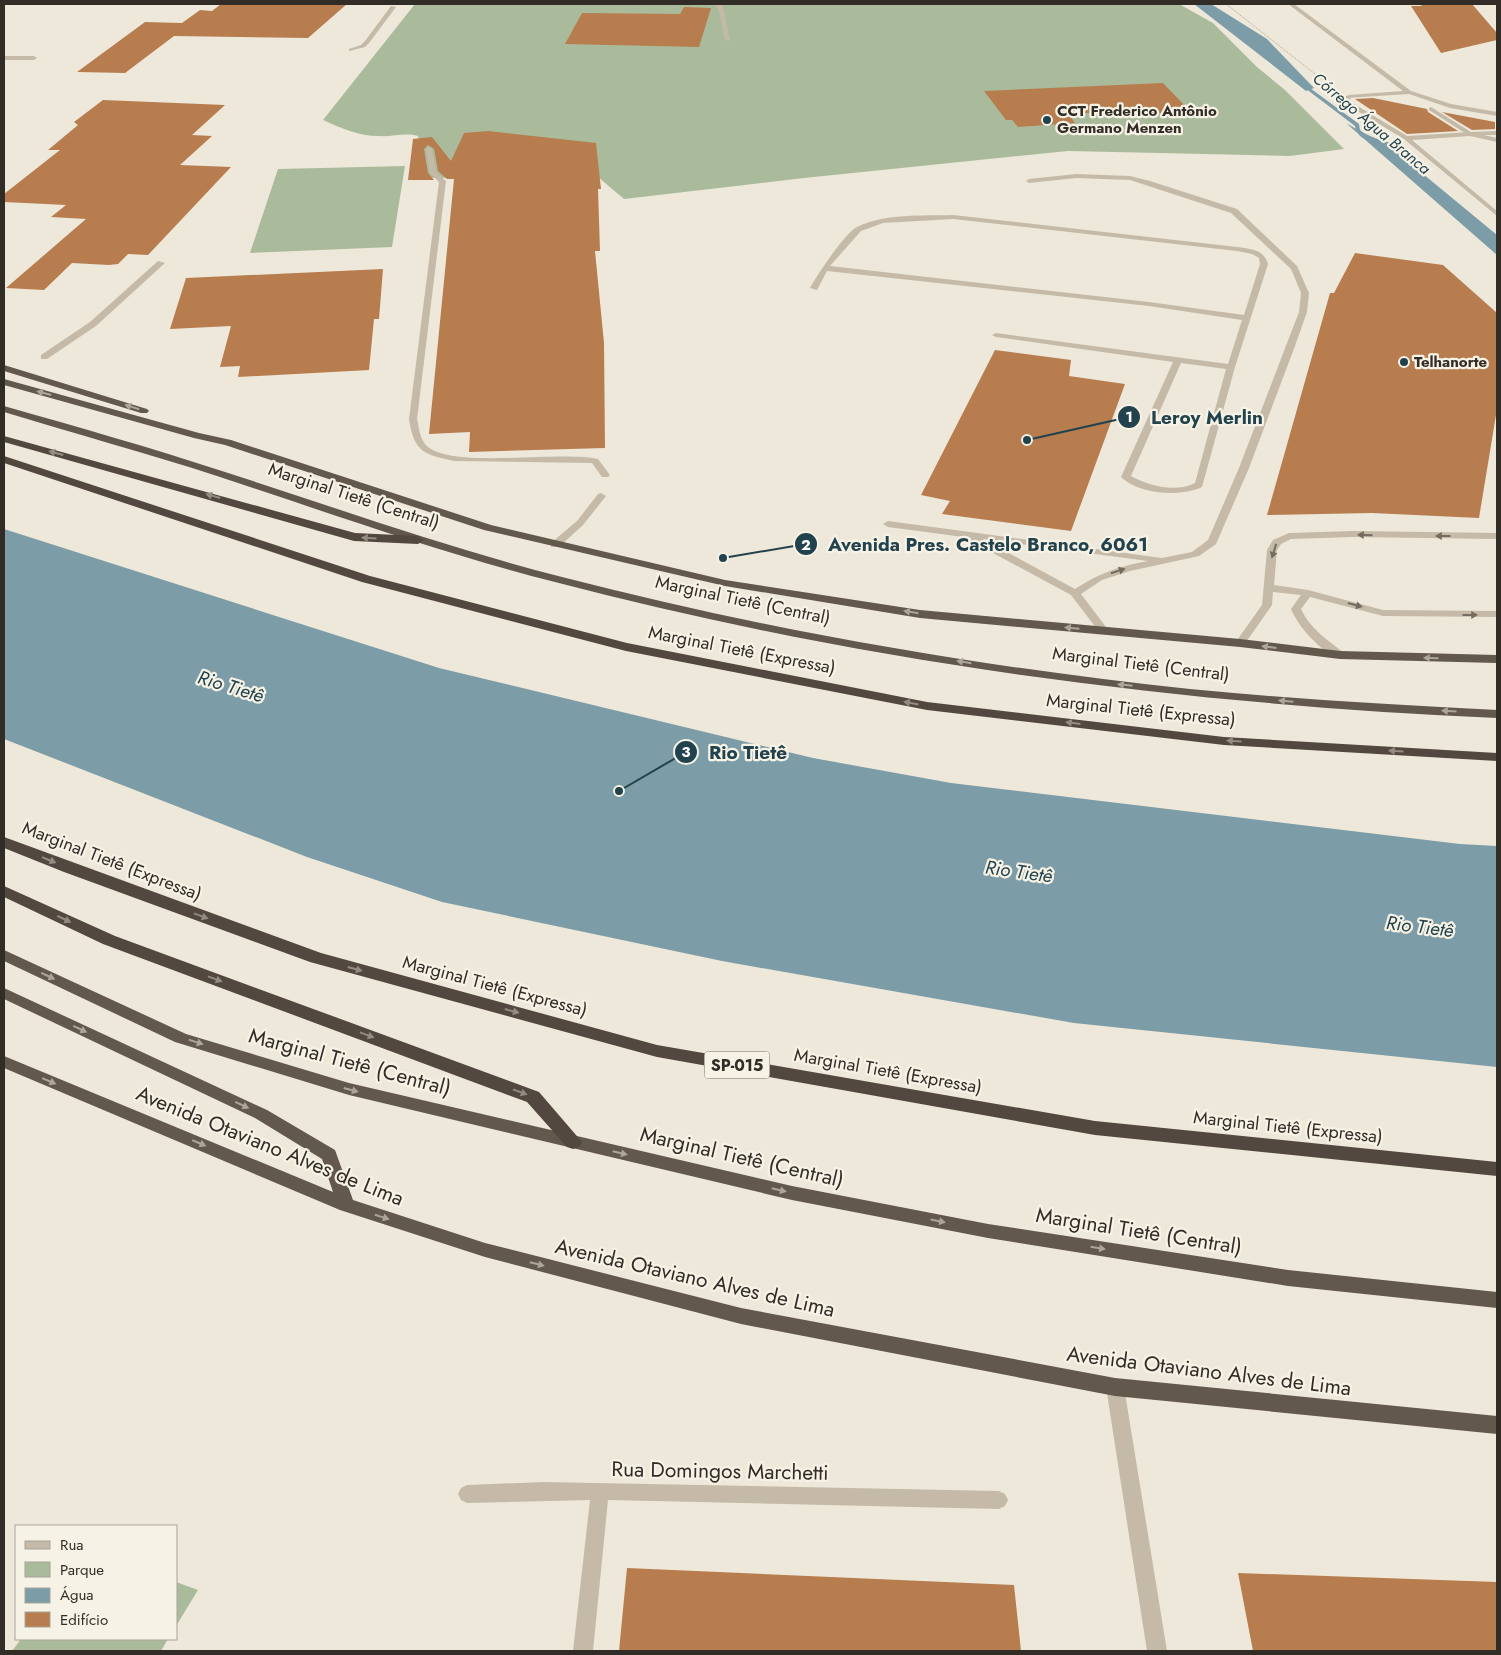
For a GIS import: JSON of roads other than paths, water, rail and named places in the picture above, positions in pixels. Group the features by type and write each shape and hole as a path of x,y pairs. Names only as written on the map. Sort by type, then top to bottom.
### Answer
{"highway":[{"path":"4,368 189,425 206,431 226,442"},
{"path":"4,382 198,436 226,442 488,528 725,583 920,614 1240,643 1340,655 1497,659"},
{"name":"Marginal Tietê (Central)","path":"4,409 214,472 418,540 604,591 859,646 1083,680 1161,689 1368,708 1497,714"},
{"path":"4,439 354,537 418,540"},
{"name":"Marginal Tietê (Expressa)","path":"4,459 366,579 626,647 927,706 1224,741 1497,757"},
{"name":"Marginal Tietê (Expressa)","path":"4,842 68,868 316,958 657,1051 1095,1128 1497,1169"},
{"path":"4,891 109,940 533,1097 573,1142"},
{"name":"Marginal Tietê (Central)","path":"4,955 180,1038 349,1090 792,1193 988,1230 1288,1278 1497,1300"},
{"path":"4,993 261,1114 329,1155 346,1205"},
{"name":"Avenida Otaviano Alves de Lima","path":"4,1062 346,1205 485,1250 741,1316 1115,1387 1497,1425"}],"street":[{"path":"716,4 720,6 728,40"},
{"path":"1291,4 1409,92 1450,106 1497,114"},
{"path":"350,50 367,42 393,7"},
{"path":"4,58 34,58"},
{"path":"1409,92 1348,97 1348,104 1406,138 1497,214"},
{"path":"1431,110 1470,134 1497,140"},
{"path":"1406,138 1497,133"},
{"path":"430,149 433,173 443,181 413,419 417,439 426,450 461,459 580,459 595,461 604,474"},
{"path":"1030,181 1076,176 1130,178 1156,184 1234,211 1294,268 1305,293 1303,312 1291,346 1244,468 1212,542 1195,554 1127,568 1098,578 1075,593"},
{"path":"814,288 825,268 858,229 882,221 908,218 953,217 1164,240 1237,249 1254,252 1262,257 1264,264 1231,367 1199,484 1191,490 1180,492 1137,484 1126,477 1178,360"},
{"path":"44,358 93,324 161,263"},
{"path":"825,268 1149,304 1247,318"},
{"path":"996,336 1231,367"},
{"path":"555,545 580,523 601,496"},
{"path":"888,524 968,536 1170,560"},
{"path":"1240,643 1267,605 1272,550 1277,542 1289,536 1353,534 1497,536"},
{"path":"968,536 1075,593 1104,631"},
{"path":"1270,588 1308,593 1383,612 1497,614"},
{"path":"1308,593 1296,609 1298,616 1312,632 1340,655"},
{"path":"1115,1387 1157,1651"},
{"path":"467,1494 600,1491"},
{"name":"Rua Domingos Marchetti","path":"583,1651 600,1491 999,1500"}],"water":[{"path":"1194,4 1211,4 1267,39 1314,88 1306,91"},
{"path":"1346,123 1365,134 1398,144 1394,150 1497,235 1497,255"},
{"path":"4,529 439,668 813,758 951,783 1460,844 1497,846 1497,1067 1074,1023 722,961 442,902 307,857 4,739"}],"waterway":[{"name":"Córrego Água Branca","path":"1299,81 1357,125 1358,131 1368,139"}],"place":[{"name":"CCT Frederico Antônio Germano Menzen","path":"1047,120"},
{"name":"Telhanorte","path":"1404,362"},
{"name":"Leroy Merlin","path":"1027,440"},
{"name":"Avenida Pres. Castelo Branco, 6061","path":"723,558"},
{"name":"Rio Tietê","path":"619,791"}]}
